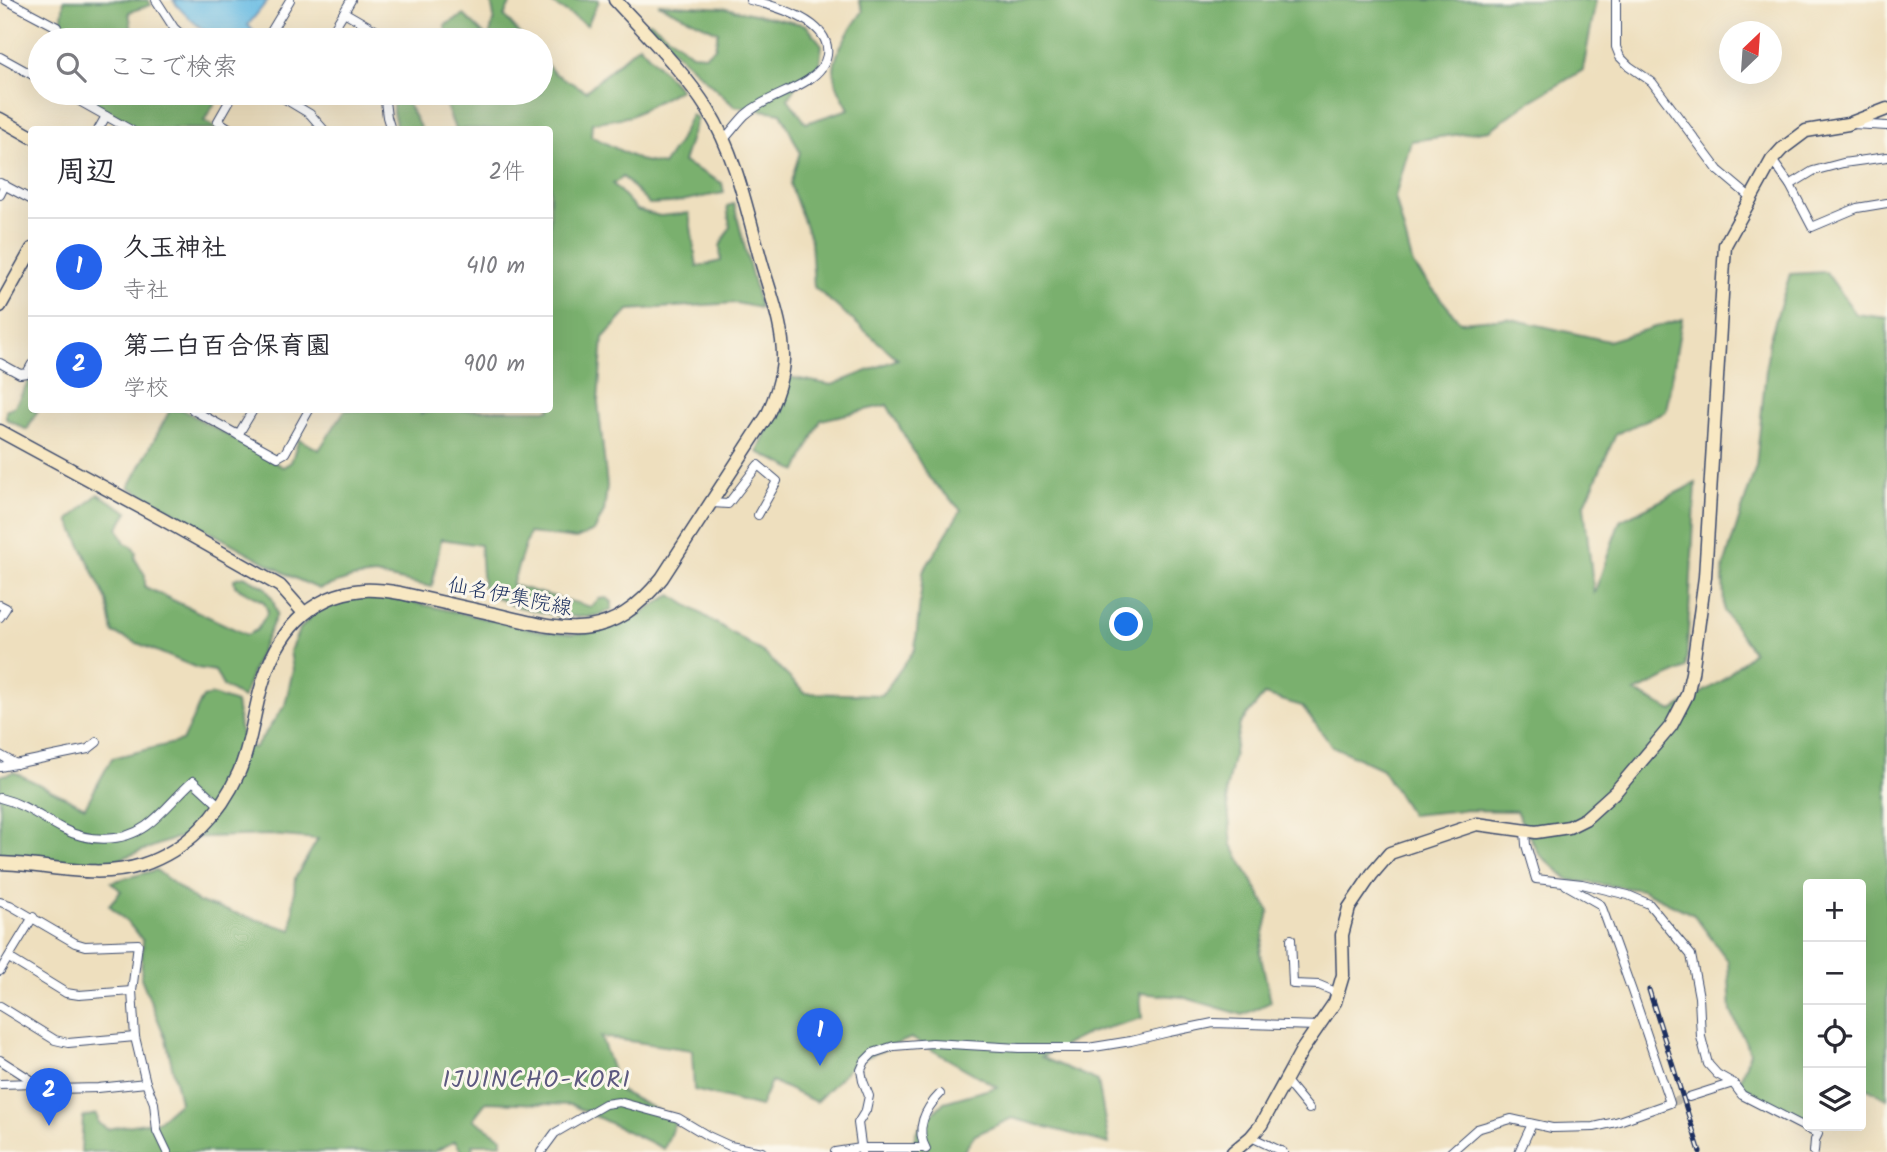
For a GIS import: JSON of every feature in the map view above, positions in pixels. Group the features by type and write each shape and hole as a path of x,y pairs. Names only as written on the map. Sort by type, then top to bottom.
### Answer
{"street":[{"path":"156,0 174,28"},
{"path":"274,28 290,0"},
{"path":"334,28 351,0"},
{"name":"仙名伊集院線","path":"0,863 102,872 140,866 161,858 197,833 220,806 246,755 261,688 271,658 284,635 304,613 337,596 377,590 400,593 546,627 580,629 615,619 652,590 767,416 779,387 783,360 776,311 724,139 696,92 615,0"},
{"path":"724,139 745,115 759,105 818,73 828,52 826,40 814,25 775,6 750,0"},
{"path":"1616,0 1616,47 1620,57 1652,82 1718,170 1750,197"},
{"path":"8,1 57,28"},
{"path":"344,12 372,28"},
{"path":"0,57 28,72"},
{"path":"86,105 124,126"},
{"path":"226,126 218,121 227,105"},
{"path":"295,105 310,114 320,126"},
{"path":"384,105 390,126"},
{"path":"1233,1152 1251,1137 1270,1110 1302,1050 1335,1002 1343,975 1342,935 1349,908 1390,853 1477,824 1525,831 1569,827 1585,819 1616,791 1671,726 1687,695 1705,578 1724,245 1772,160 1782,149 1806,131 1848,124 1887,109"},
{"path":"100,126 106,116"},
{"path":"0,119 28,135"},
{"path":"1848,124 1887,126"},
{"path":"1790,185 1813,171 1843,163 1887,157"},
{"path":"1772,160 1790,185 1812,227 1857,208 1887,203"},
{"path":"0,194 3,184 28,198"},
{"path":"0,306 28,256"},
{"path":"0,363 20,374 28,371"},
{"path":"199,413 278,457 285,453 307,413"},
{"path":"239,435 251,413"},
{"path":"0,431 280,586 304,613"},
{"path":"712,503 728,505 758,465 777,481 758,515"},
{"path":"0,605 6,608 0,617"},
{"path":"0,766 89,749 97,742"},
{"path":"0,755 16,764"},
{"path":"0,798 16,802 64,830 83,837 101,839 120,838 144,828 194,781 220,806"},
{"path":"1525,831 1526,845 1536,878 1582,884 1628,895 1649,904 1691,955 1699,997 1700,1037 1708,1064 1717,1074 1733,1083 1742,1095 1818,1135 1814,1152"},
{"path":"1451,1152 1477,1129 1511,1119 1552,1128 1594,1127 1672,1103 1601,905 1561,882"},
{"path":"0,902 33,916 75,943 85,946 138,944 132,991 135,1037 146,1083 154,1103 157,1131 167,1152"},
{"path":"0,971 33,916"},
{"path":"1291,939 1293,984 1319,985 1338,993"},
{"path":"9,958 66,993 79,995 132,991"},
{"path":"0,1006 55,1040 68,1043 135,1037"},
{"path":"862,1150 858,1123 866,1110 869,1096 861,1069 873,1053 894,1046 932,1043 1019,1048 1088,1048 1213,1023 1320,1026"},
{"path":"0,1060 36,1083 56,1089 146,1083"},
{"path":"1285,1080 1309,1109"},
{"path":"0,1084 36,1083"},
{"path":"1689,1097 1733,1083"},
{"path":"835,1152 926,1150 920,1129 931,1103 940,1094"},
{"path":"541,1152 555,1133 605,1104 619,1102 678,1118 730,1146 762,1152"},
{"path":"1519,1152 1532,1124"},
{"path":"1251,1137 1283,1152"}],"green space":[{"path":"64,0 148,0 151,5 129,12 131,28 66,28 61,25"},
{"path":"491,0 512,0 504,16 514,28 492,28 494,17"},
{"path":"547,0 599,0 599,1 587,25"},
{"path":"859,0 1596,0 1583,70 1524,105 1490,130 1411,141 1395,197 1413,265 1460,322 1507,318 1608,341 1682,319 1666,411 1616,434 1584,506 1594,594 1620,521 1696,483 1686,668 1635,692 1672,711 1721,681 1753,652 1724,611 1723,569 1756,466 1769,341 1790,274 1826,272 1856,314 1887,318 1887,1099 1866,1087 1866,879 1803,879 1803,1120 1739,1084 1750,1052 1731,1012 1728,961 1694,915 1642,890 1569,880 1539,854 1516,811 1463,810 1411,815 1382,769 1332,746 1302,706 1264,695 1240,724 1226,791 1232,845 1269,911 1260,953 1271,1002 1243,1015 1182,997 1140,993 1142,1018 1089,1033 1041,1057 1098,1081 1109,1144 1012,1118 975,1135 963,1152 910,1152 917,1130 944,1102 997,1087 911,1038 855,1062 816,1102 771,1081 760,1107 694,1090 692,1050 601,1037 620,1091 676,1120 664,1149 572,1105 486,1102 473,1119 502,1138 502,1144 472,1144 473,1152 462,1152 455,1141 434,1152 81,1152 83,1117 97,1114 98,1123 107,1129 158,1121 180,1102 166,1039 141,978 143,941 109,905 121,891 111,882 156,870 198,902 292,930 295,878 318,839 270,835 176,838 112,862 69,861 0,853 0,776 14,772 85,807 112,758 182,741 203,697 213,695 236,703 243,746 255,748 285,705 293,670 290,651 299,630 314,613 345,598 376,594 540,631 572,634 622,625 671,595 764,653 805,693 882,695 915,649 923,572 961,510 928,477 887,405 821,420 797,471 758,452 788,377 832,385 898,359 814,287 811,241 790,184 800,152 781,113 734,106 643,22 650,22 692,54 705,55 715,48 718,32 658,4 726,8 806,25 822,45 820,63 798,82 788,99 806,123 849,109 836,83 835,64 841,45 863,11"},
{"path":"464,15 478,28 445,28 445,25"},
{"path":"639,45 680,89 631,116 592,123 591,136 639,160 663,165 678,143 691,115 697,118 683,162 722,183 724,193 649,204 623,177 613,184 637,210 660,216 689,213 697,267 721,261 720,246 730,227 727,206 734,204 760,308 736,303 629,310 603,338 598,402 607,486 604,512 594,531 576,539 529,533 512,585 591,607 599,599 607,598 612,602 612,609 587,617 557,616 511,605 483,590 480,545 441,539 432,587 375,575 352,578 319,589 292,577 129,487 168,413 188,413 283,467 291,462 299,439 319,450 343,413 553,413 553,126 454,126 446,105 553,105 553,72 586,91"},
{"path":"96,105 214,105 204,121 213,126 134,126"},
{"path":"393,105 408,105 419,126 396,126"},
{"path":"28,382 28,413 36,413 27,430 6,419 6,410 15,406"},
{"path":"98,494 128,512 118,528 125,543 132,546 136,552 135,559 145,575 145,587 247,635 257,630 268,612 264,602 235,586 234,579 244,576 265,587 277,614 243,698 223,686 215,671 197,668 113,633 107,601 69,520"}],"water":[{"path":"173,0 268,0 248,25 251,28 202,28"}],"tunnel":[{"path":"1673,1102 1689,1097"}],"railway":[{"path":"1649,990 1700,1152"}],"place":[{"name":"久玉神社","path":"820,1066"},
{"name":"第二白百合保育園","path":"49,1126"}],"district":[{"name":"IJUINCHO-KORI","path":"537,1079"}]}
